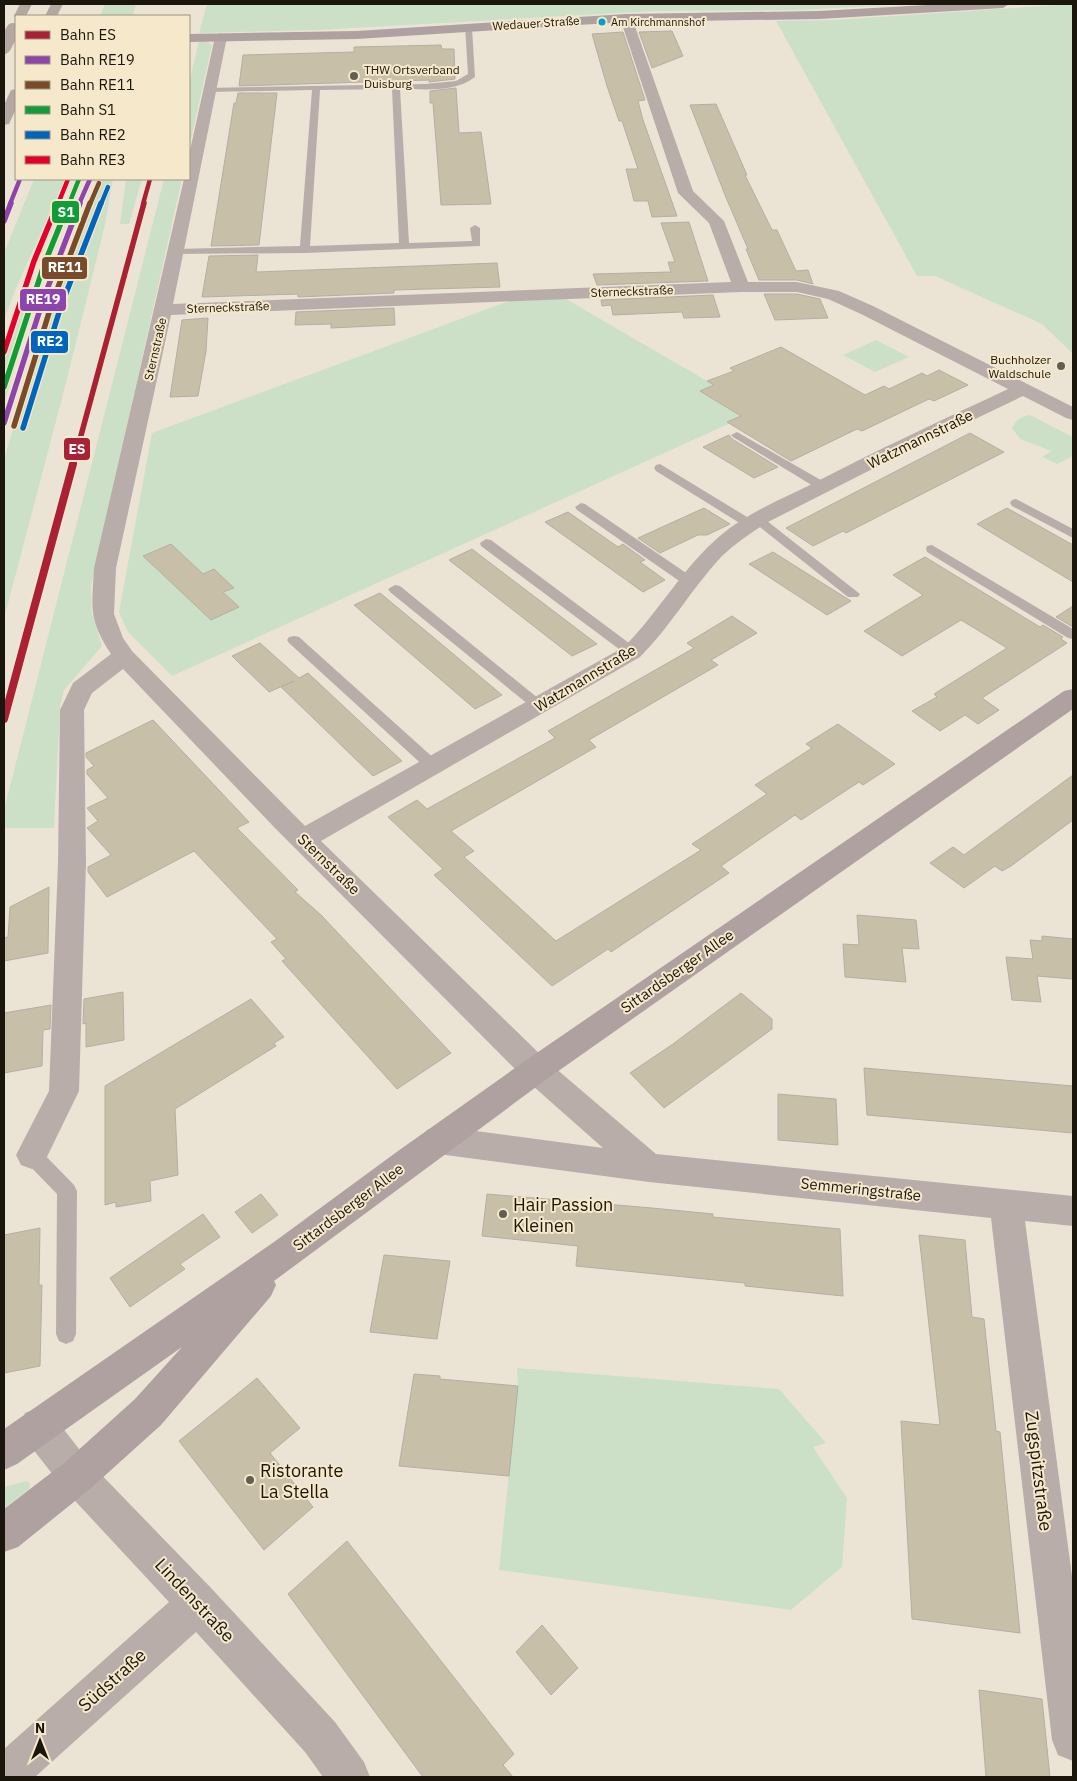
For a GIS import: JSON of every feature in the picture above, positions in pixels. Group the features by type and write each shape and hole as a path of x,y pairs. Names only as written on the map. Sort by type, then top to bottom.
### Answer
{"highway":[{"path":"4,47 12,33"},
{"path":"4,121 15,95"}],"street":[{"name":"Wedauer Straße","path":"190,38 357,35 626,18 819,15 1003,4"},
{"path":"626,18 686,193 716,221 741,287"},
{"name":"Sternstraße","path":"221,37 176,252 106,568 104,614 112,638 124,656 303,839 536,1070"},
{"name":"Sterneckstraße","path":"163,310 671,289 797,287 833,295 1073,414"},
{"name":"Watzmannstraße","path":"303,839 632,652 650,636 710,555 730,537 754,522 822,486 1023,389"},
{"path":"32,1155 64,1091 72,863 72,710 82,689 124,656"},
{"name":"Sittardsberger Allee","path":"4,1451 286,1253 536,1070 1073,697"},
{"path":"536,1070 649,1168"},
{"name":"Semmeringstraße","path":"438,1140 649,1168 1073,1211"},
{"name":"Zugspitzstraße","path":"1006,1203 1073,1740"},
{"name":"Sittardsberger Allee","path":"4,1533 77,1476 148,1412 286,1253"},
{"name":"Lindenstraße","path":"38,1426 77,1476 198,1603 320,1737 348,1777"},
{"name":"Südstraße","path":"4,1777 198,1603"}],"lane":[{"path":"209,90 444,85 468,79 472,75 468,28"},
{"path":"396,86 404,246"},
{"path":"305,250 316,88"},
{"path":"176,252 477,244 475,228"},
{"path":"737,435 822,486"},
{"path":"660,468 754,522 853,594"},
{"path":"1016,503 1073,534"},
{"path":"581,507 690,582"},
{"path":"486,543 632,652"},
{"path":"932,550 1073,635"},
{"path":"395,589 539,706"},
{"path":"294,640 432,765"},
{"path":"32,1155 67,1191 66,1334"}],"green space":[{"path":"105,4 136,4 133,15 100,15"},
{"path":"207,4 913,4 797,10 654,11 318,30 199,33"},
{"path":"1073,4 1072,353 1042,324 935,276 917,276 776,21 834,20"},
{"path":"199,41 208,42 212,45 190,144 190,79"},
{"path":"34,180 65,180 16,288 4,320 4,253"},
{"path":"99,180 113,180 105,225 66,383 4,619 4,459 47,317"},
{"path":"126,180 142,180 129,224 120,224"},
{"path":"164,180 182,180 91,587 92,613 102,646 64,690 60,708 54,828 4,828 4,810"},
{"path":"30,288 42,288 29,318 4,404 4,361"},
{"path":"566,299 707,381 755,412 172,676 128,632 119,612 152,433 509,301"},
{"path":"876,340 909,357 875,372 843,355"},
{"path":"1030,415 1073,437 1073,456 1057,464 1042,457 1051,451 1020,439 1012,428 1019,419"},
{"path":"517,1368 779,1389 826,1443 813,1447 847,1498 842,1567 791,1610 499,1570 518,1386"},
{"path":"26,1481 30,1483 29,1489 4,1508 4,1487"}],"building":[{"path":"672,31 683,56 652,68 639,32"},
{"path":"623,32 645,100 638,101 643,120 677,216 652,217 648,201 634,201 626,169 638,169 622,121 619,121 607,86 592,34"},
{"path":"441,45 442,49 454,49 455,79 429,82 429,80 239,86 243,55 354,52 354,47"},
{"path":"456,88 459,133 481,132 491,204 441,205 433,103 430,103 430,91"},
{"path":"238,93 277,93 259,245 211,246 234,103 236,103"},
{"path":"716,104 747,175 745,175 772,230 777,230 796,271 808,270 813,284 797,280 759,280 690,105"},
{"path":"689,222 708,281 597,285 593,274 671,272 668,262 675,262 661,223"},
{"path":"258,255 256,272 497,263 500,287 394,290 394,293 298,297 298,294 202,297 209,256"},
{"path":"764,294 797,294 820,299 828,318 775,320"},
{"path":"713,295 720,317 684,318 682,312 613,315 611,305 602,306 601,300"},
{"path":"394,308 395,325 331,328 331,324 295,325 296,312"},
{"path":"208,318 206,351 198,396 170,397 182,320"},
{"path":"781,347 865,395 884,386 889,389 922,373 927,376 939,370 968,385 934,401 929,399 862,431 857,429 791,461 727,422 741,416 700,391 714,385 707,381 734,371 730,368"},
{"path":"970,433 1004,452 846,533 843,531 813,546 786,528"},
{"path":"729,435 732,439 778,467 754,478 703,447"},
{"path":"704,508 730,524 707,535 698,535 660,553 638,538"},
{"path":"1007,508 1073,545 1073,582 977,524"},
{"path":"568,512 618,547 623,544 645,560 640,562 665,580 643,592 545,522"},
{"path":"171,544 203,574 214,569 234,588 223,592 239,607 211,620 143,556"},
{"path":"472,549 597,644 572,656 449,560"},
{"path":"773,552 851,601 827,615 749,564"},
{"path":"925,557 1040,627 1043,625 1063,637 1061,639 1067,643 982,698 999,710 978,724 965,715 940,731 912,711 937,697 934,694 1007,648 961,620 902,656 864,631 923,595 893,575"},
{"path":"380,593 502,695 475,709 354,605"},
{"path":"1073,606 1073,627 1056,617"},
{"path":"732,616 757,633 711,660 718,665 589,740 596,747 451,831 474,851 464,857 556,941 701,850 692,844 767,794 755,785 812,748 806,744 838,724 895,764 863,785 859,782 801,820 795,815 721,866 729,873 611,952 608,949 552,986 434,875 443,869 388,817 417,800 427,809 555,738 548,731 694,648 687,643"},
{"path":"260,643 299,678 308,673 402,761 373,776 281,687 294,681 269,692 232,656"},
{"path":"153,720 249,822 237,828 298,890 295,892 321,915 451,1053 397,1089 282,961 286,959 271,942 277,939 194,851 107,897 88,872 88,867 111,855 87,828 98,821 87,808 108,798 87,774 87,770 94,766 86,757 86,753"},
{"path":"1073,775 1073,820 1011,866 1002,871 995,866 964,888 930,863 953,847 964,855"},
{"path":"49,887 48,953 4,961 4,938 8,937 10,907"},
{"path":"857,915 916,920 919,949 902,948 906,982 845,977 843,944 859,945"},
{"path":"1042,936 1073,939 1073,979 1037,976 1041,1002 1012,1000 1006,957 1033,959 1030,940 1042,941"},
{"path":"123,992 124,1040 86,1047 86,1023 83,1024 84,999"},
{"path":"741,993 772,1019 772,1029 664,1108 630,1073 673,1044"},
{"path":"251,999 284,1037 274,1043 276,1046 175,1109 178,1175 150,1181 151,1201 116,1207 116,1202 105,1205 105,1086"},
{"path":"51,1005 50,1029 43,1030 42,1066 4,1073 4,1013"},
{"path":"864,1068 1073,1086 1073,1133 867,1115"},
{"path":"778,1094 836,1099 838,1145 778,1140"},
{"path":"261,1194 278,1215 252,1233 235,1212"},
{"path":"487,1194 713,1214 713,1217 840,1229 843,1296 745,1286 745,1283 576,1266 578,1246 482,1236"},
{"path":"203,1214 220,1237 180,1264 185,1269 130,1307 110,1278"},
{"path":"40,1228 39,1285 42,1285 40,1366 4,1373 4,1235"},
{"path":"919,1235 965,1240 972,1317 984,1319 996,1431 1000,1432 1020,1633 912,1619 901,1421 940,1425"},
{"path":"384,1255 450,1261 437,1339 370,1332"},
{"path":"414,1374 440,1376 440,1379 518,1386 509,1476 399,1466"},
{"name":"Ristorante La Stella","path":"257,1378 300,1428 270,1453 313,1507 264,1550 179,1441"},
{"path":"347,1541 514,1754 503,1765 513,1777 423,1777 288,1594"},
{"path":"542,1625 578,1668 551,1695 516,1652"},
{"path":"979,1690 1042,1699 1050,1777 986,1777"}],"rail line":[{"name":"RE19","path":"4,221 20,180"},
{"name":"RE3","path":"4,352 34,261 68,180"},
{"name":"S1","path":"4,387 44,265 79,180"},
{"name":"RE19","path":"4,423 43,300 65,239 90,180"},
{"name":"ES","path":"4,719 150,180"},
{"name":"RE11","path":"14,426 52,303 99,183"},
{"name":"RE2","path":"23,428 61,306 83,246 108,187"}],"place":[{"name":"Am Kirchmannshof","path":"602,22"},
{"name":"THW Ortsverband Duisburg","path":"354,76"},
{"name":"Buchholzer Waldschule","path":"1061,366"},
{"name":"Hair Passion Kleinen","path":"503,1214"},
{"name":"Ristorante La Stella","path":"250,1480"}]}
